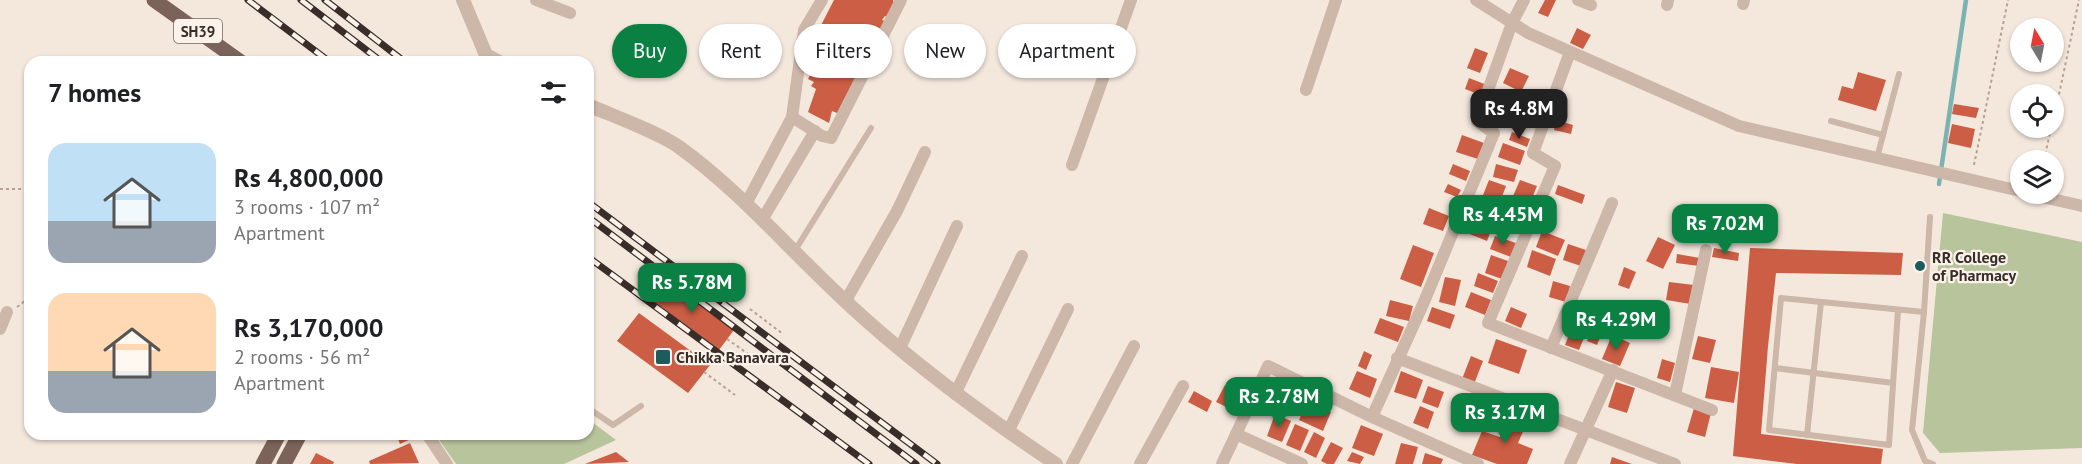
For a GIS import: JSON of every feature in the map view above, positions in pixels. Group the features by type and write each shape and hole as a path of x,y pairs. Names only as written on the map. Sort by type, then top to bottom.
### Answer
{"main road":[{"name":"SH39","path":"154,0 225,56"},
{"path":"262,464 276,440"},
{"path":"284,464 297,440"}],"street":[{"path":"463,0 488,56"},
{"path":"536,0 570,13"},
{"path":"746,204 792,117 804,30 822,0"},
{"path":"792,117 814,131 831,138 902,0"},
{"path":"1072,165 1131,0"},
{"path":"1306,90 1336,0"},
{"path":"1476,0 1512,23 1570,52 1739,126 2010,189"},
{"path":"1372,417 1424,302 1494,133 1476,121 1512,23 1524,0"},
{"path":"1578,0 1591,5"},
{"path":"1570,52 1533,153 1555,166 1488,323 1712,410"},
{"path":"594,108 678,146 746,204 845,302 955,394 1056,464"},
{"path":"762,220 814,131"},
{"path":"845,302 897,211 925,152"},
{"path":"1551,348 1612,202"},
{"path":"2064,202 2082,206"},
{"path":"900,348 957,226"},
{"path":"1676,396 1706,250"},
{"path":"955,394 1022,256"},
{"path":"1008,432 1068,309"},
{"path":"0,329 3,312"},
{"path":"1072,464 1134,346"},
{"path":"1397,358 1676,464"},
{"path":"1222,464 1268,366 1372,417 1478,464"},
{"path":"1570,464 1612,370"},
{"path":"1140,464 1183,386"},
{"path":"1236,434 1296,463"},
{"path":"431,440 447,464"}],"lane":[{"path":"1877,158 1899,74"},
{"path":"1831,121 1883,135"},
{"path":"793,252 871,128"},
{"path":"1930,218 1924,312 1912,430 1925,463 1933,464"},
{"path":"1898,310 1889,445 1769,430 1781,298 1924,312"},
{"path":"1807,435 1821,302"},
{"path":"1775,368 1893,383"},
{"path":"594,412 613,425 641,406"}],"path":[{"path":"1971,180 2008,0"},
{"path":"2061,84 2079,0"},
{"path":"0,189 24,189"},
{"path":"750,309 783,334"},
{"path":"727,339 761,363"},
{"path":"704,372 735,395"}],"green space":[{"path":"1943,213 2082,242 2082,448 1940,453 1923,433"},
{"path":"594,424 616,440 564,464 456,464 439,440 594,440"}],"building":[{"path":"834,0 893,0 894,3 887,17 885,16 882,20 885,21 883,24 822,24"},
{"path":"1545,0 1556,0 1548,17 1538,13"},
{"path":"1577,28 1591,35 1583,49 1570,43"},
{"path":"1475,48 1488,53 1480,73 1467,68"},
{"path":"1510,68 1529,76 1521,92 1503,83"},
{"path":"1858,72 1886,80 1876,111 1838,100 1842,86 1853,89"},
{"path":"855,78 837,113 832,111 829,123 808,112 816,89 811,86 814,82 808,79"},
{"path":"1469,78 1487,85 1483,96 1465,89"},
{"path":"1530,94 1547,99 1540,121 1523,116"},
{"path":"1496,104 1515,112 1510,126 1490,119"},
{"path":"1954,104 1979,108 1976,118 1952,114"},
{"path":"1556,120 1573,125 1571,134 1554,130"},
{"path":"1952,124 1975,129 1971,148 1948,143"},
{"path":"1512,132 1530,139 1527,147 1509,140"},
{"path":"1462,135 1484,143 1478,159 1456,152"},
{"path":"1503,143 1525,151 1520,165 1498,157"},
{"path":"1453,164 1470,171 1466,181 1449,174"},
{"path":"1496,164 1518,170 1514,182 1493,177"},
{"path":"1489,180 1506,186 1500,202 1483,195"},
{"path":"1520,180 1537,186 1530,203 1513,196"},
{"path":"1448,184 1461,190 1457,197 1444,192"},
{"path":"1558,185 1585,195 1582,204 1555,194"},
{"path":"1509,201 1530,207 1525,220 1505,214"},
{"path":"1429,208 1449,216 1443,231 1423,224"},
{"path":"1473,215 1494,223 1487,241 1467,233"},
{"path":"1542,231 1565,240 1558,256 1536,247"},
{"path":"1495,236 1516,243 1511,257 1490,249"},
{"path":"1658,237 1675,245 1663,269 1646,261"},
{"path":"1568,244 1586,250 1581,266 1563,260"},
{"path":"1413,245 1434,253 1421,287 1400,279"},
{"path":"1714,248 1739,253 1738,261 1712,257"},
{"path":"1750,248 1903,253 1901,275 1776,273 1768,346 1761,434 1883,449 1881,464 1797,464 1733,456"},
{"path":"1532,250 1556,259 1550,276 1527,267"},
{"path":"1677,254 1700,258 1699,266 1676,263"},
{"path":"1491,255 1508,261 1502,279 1485,273"},
{"path":"1624,267 1636,272 1629,289 1618,285"},
{"path":"1478,273 1498,281 1493,293 1474,286"},
{"path":"1445,277 1461,280 1455,306 1439,302"},
{"path":"666,279 734,330 719,350 651,299"},
{"path":"1553,281 1570,286 1566,302 1549,297"},
{"path":"1669,282 1694,285 1691,304 1666,300"},
{"path":"1471,292 1491,300 1485,315 1465,307"},
{"path":"1390,300 1413,306 1409,321 1386,316"},
{"path":"1432,307 1455,315 1450,329 1427,321"},
{"path":"1511,307 1527,314 1521,328 1505,321"},
{"path":"639,313 710,365 688,393 617,341"},
{"path":"1380,318 1404,327 1398,342 1374,333"},
{"path":"1575,320 1589,326 1579,350 1565,345"},
{"path":"1593,329 1602,333 1597,345 1587,341"},
{"path":"1612,335 1630,343 1620,366 1602,359"},
{"path":"1698,336 1716,340 1710,363 1692,359"},
{"path":"1496,339 1527,350 1519,374 1488,363"},
{"path":"1364,351 1372,355 1366,370 1358,366"},
{"path":"1471,356 1483,361 1474,384 1462,379"},
{"path":"1662,359 1675,363 1670,382 1657,378"},
{"path":"1711,367 1739,372 1734,403 1705,398"},
{"path":"1357,371 1377,379 1370,398 1349,389"},
{"path":"1401,371 1423,380 1416,399 1394,392"},
{"path":"1271,382 1283,388 1278,397 1266,390"},
{"path":"1616,382 1635,388 1627,413 1608,407"},
{"path":"1225,385 1247,396 1239,413 1216,402"},
{"path":"1428,386 1444,392 1438,408 1422,402"},
{"path":"1194,391 1212,401 1207,412 1188,402"},
{"path":"1286,391 1296,395 1289,414 1278,410"},
{"path":"1265,395 1278,401 1274,411 1261,406"},
{"path":"1307,402 1331,412 1323,431 1299,420"},
{"path":"1420,406 1434,412 1428,429 1413,423"},
{"path":"1694,408 1711,413 1705,437 1687,432"},
{"path":"1510,413 1528,420 1518,443 1533,449 1527,464 1497,464 1472,455 1482,431 1500,437"},
{"path":"1275,414 1291,421 1282,442 1267,436"},
{"path":"1295,424 1309,430 1300,451 1286,445"},
{"path":"1361,425 1383,434 1374,456 1352,448"},
{"path":"1314,432 1325,438 1316,458 1304,452"},
{"path":"1331,442 1343,448 1334,464 1327,464 1321,461"},
{"path":"410,443 419,463 370,464 369,461"},
{"path":"1401,443 1418,447 1413,464 1395,464"},
{"path":"616,452 629,462 585,464"},
{"path":"1352,452 1364,457 1360,464 1347,461"},
{"path":"316,453 334,462 333,464 310,464"},
{"path":"1425,453 1443,459 1441,464 1422,464"},
{"path":"1612,457 1632,464 1610,464"}],"waterway":[{"path":"1939,184 1966,0"}],"railway":[{"path":"248,0 322,56"},
{"path":"301,0 374,56"},
{"path":"325,0 397,56"},
{"path":"594,207 937,464"},
{"path":"594,222 916,464"},
{"path":"594,261 869,464"}],"place":[{"name":"RR College of Pharmacy","path":"1920,266"},
{"name":"Chikka Banavara","path":"663,357"}]}
